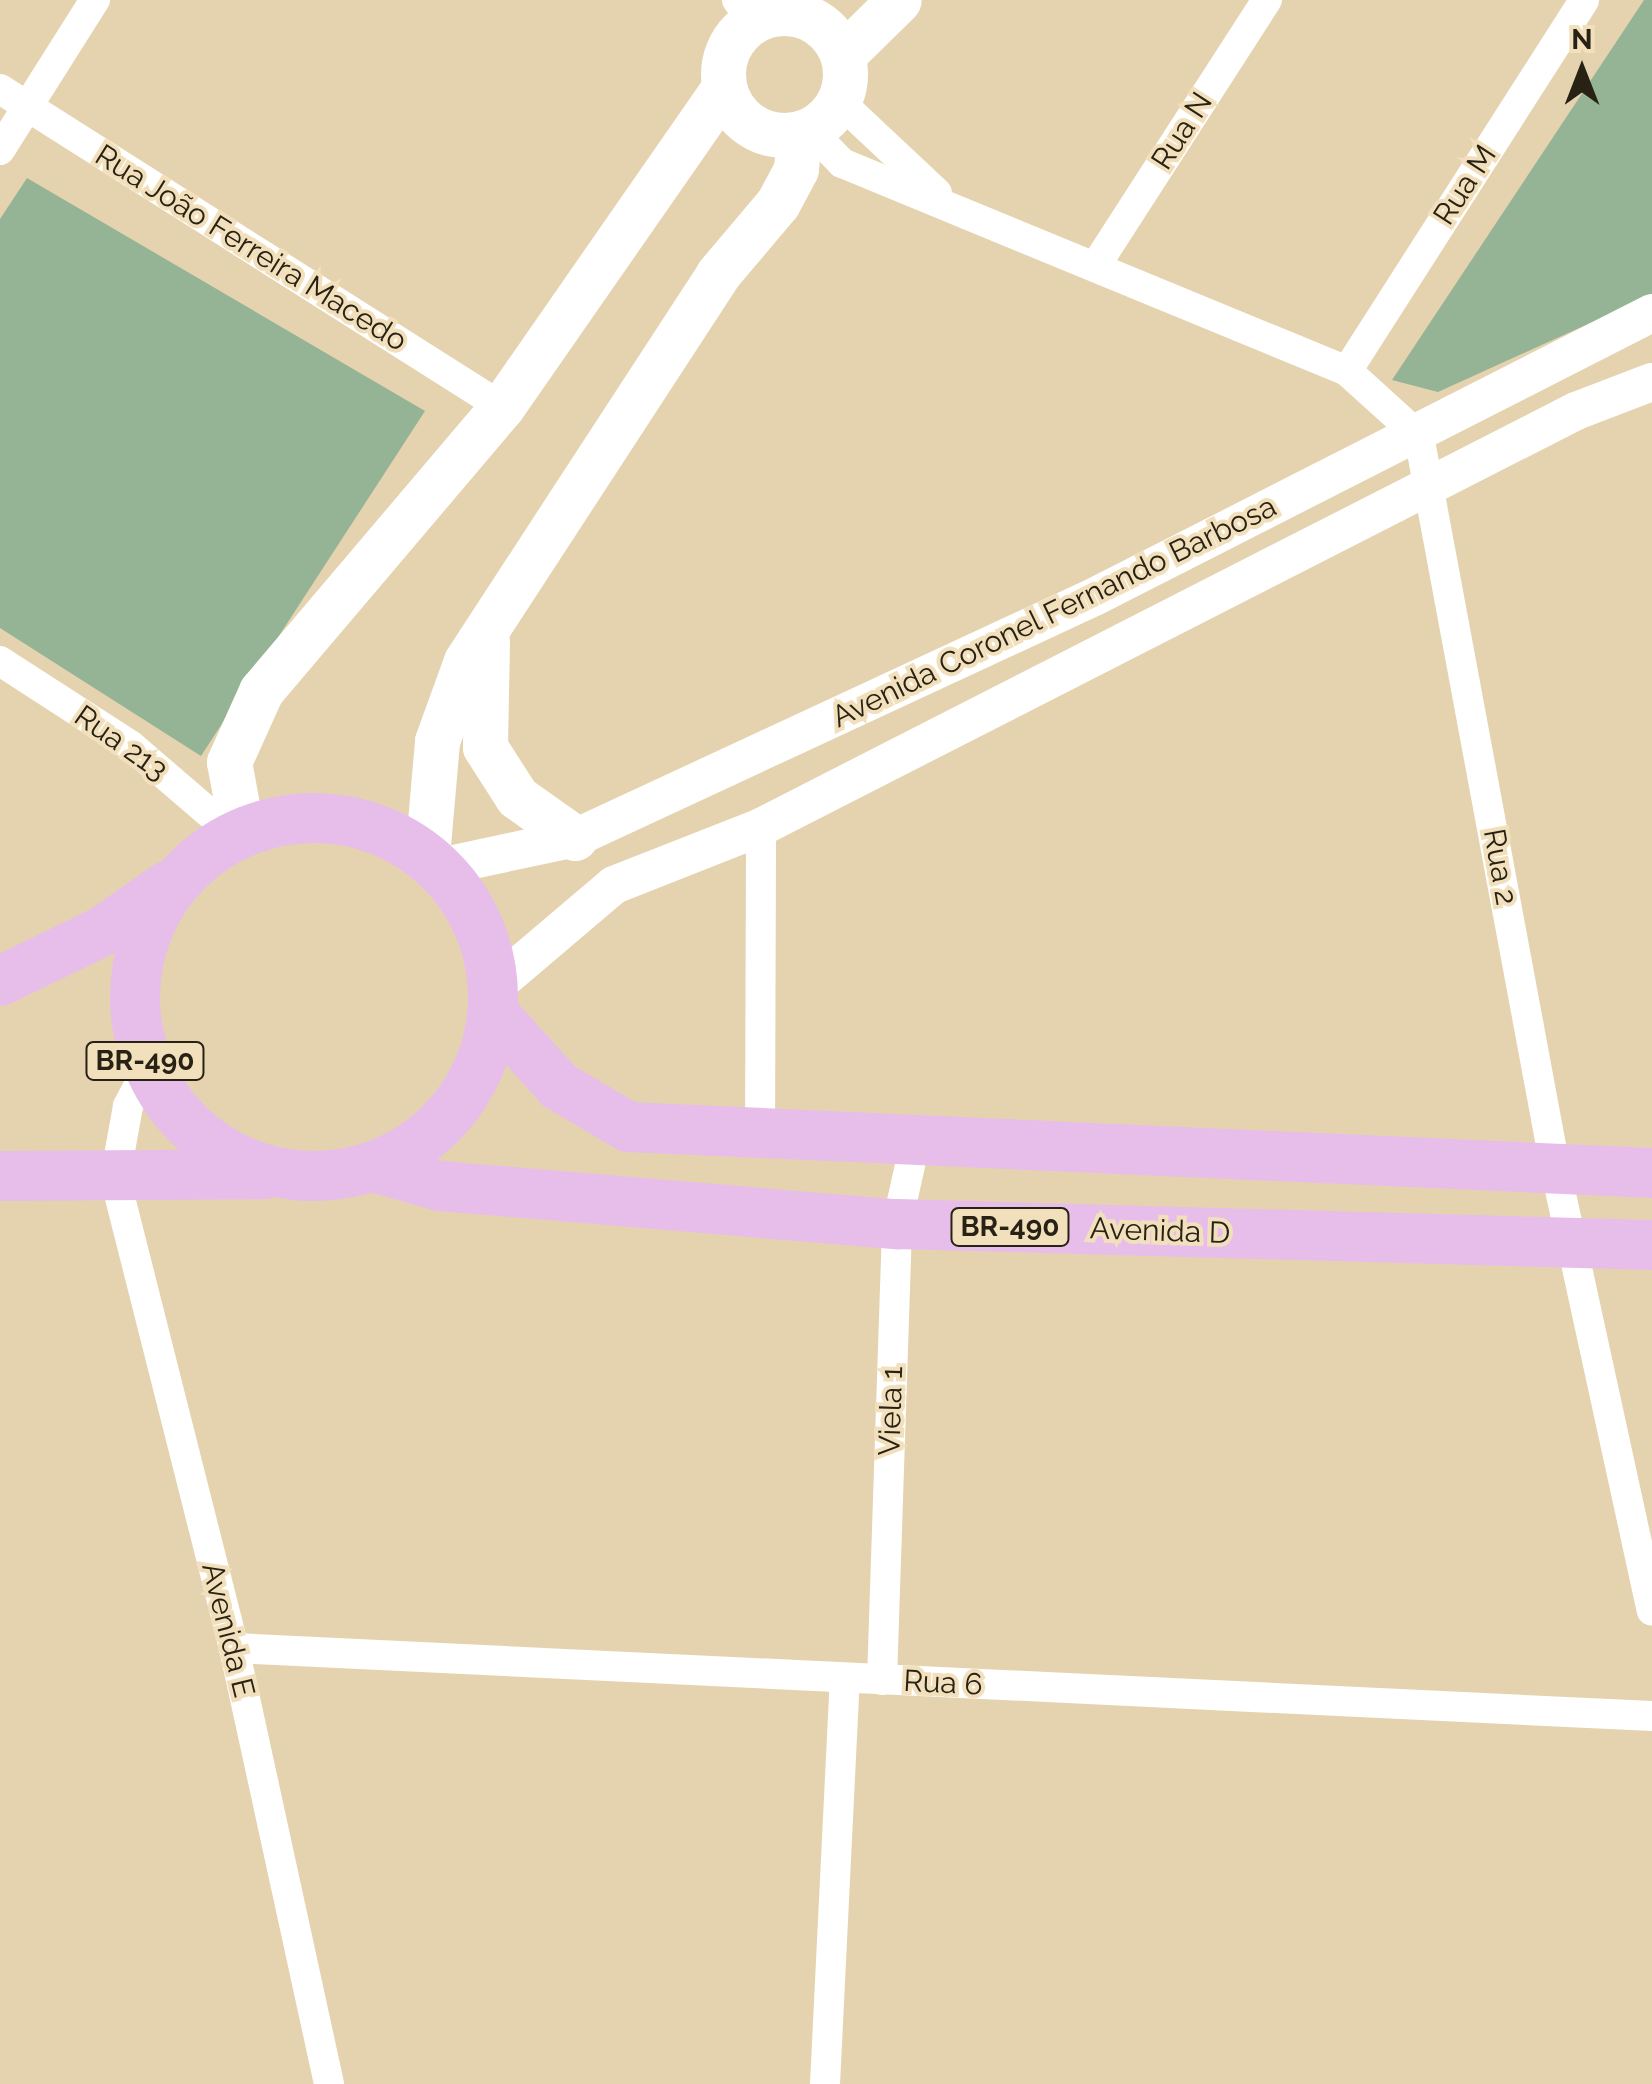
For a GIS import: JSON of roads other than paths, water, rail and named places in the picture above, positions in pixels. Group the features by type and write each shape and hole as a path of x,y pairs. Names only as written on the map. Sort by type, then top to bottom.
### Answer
{"main road":[{"path":"433,862 438,741 489,618 718,274 778,203 843,54 899,0"},
{"path":"239,834 230,762 261,692 502,408 724,88 728,50 759,9 815,20 843,54"},
{"path":"724,88 752,126 816,122"},
{"path":"489,618 485,747 517,797 575,838"},
{"name":"BR-490","path":"0,981 103,930 239,834 306,817 370,826 433,862 486,942 494,1000 479,1066 442,1124 372,1167 280,1174 0,1176"},
{"name":"BR-490","path":"179,877 139,948 133,988 148,1068 200,1137 280,1174"},
{"name":"BR-490","path":"494,1000 559,1086 628,1127 914,1143 1652,1173"},
{"path":"622,1202 628,1127"},
{"name":"Avenida D","path":"372,1167 440,1186 897,1224 1652,1244"}],"street":[{"path":"0,150 95,0"},
{"name":"Rua N","path":"1098,262 1267,0"},
{"name":"Rua M","path":"1347,370 1584,0"},
{"name":"Rua João Ferreira Macedo","path":"0,90 502,408"},
{"path":"816,122 842,163 944,198 1347,370 1420,436"},
{"name":"Avenida Coronel Fernando Barbosa","path":"433,862 575,838 1096,596 1420,436 1652,312"},
{"name":"Avenida Coronel Fernando Barbosa","path":"494,1000 614,884 761,827 1431,490 1576,410 1652,382"},
{"name":"Rua 2","path":"1420,436 1555,1167 1576,1242 1652,1611"},
{"path":"1096,596 1117,648"},
{"name":"Rua 213","path":"0,660 130,745 239,834"},
{"path":"760,1136 761,827"},
{"path":"114,1178 128,1106 148,1068"},
{"name":"Viela 1","path":"882,1680 897,1224 914,1143"},
{"name":"Avenida E","path":"114,1178 234,1648 329,2084"},
{"name":"Rua 6","path":"234,1648 1652,1716"},
{"path":"825,2084 845,1679"}]}
